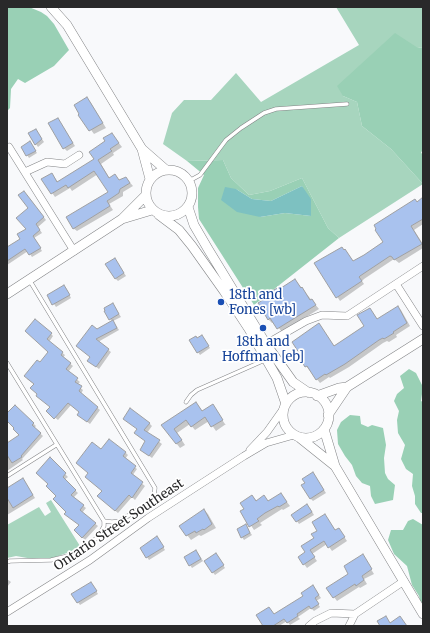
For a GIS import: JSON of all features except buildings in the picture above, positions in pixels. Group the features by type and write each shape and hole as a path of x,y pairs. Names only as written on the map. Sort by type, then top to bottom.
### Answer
{"street":[{"path":"51,7 67,25 142,149 150,179"},
{"path":"9,147 74,251"},
{"path":"142,149 166,170"},
{"path":"25,172 47,162 65,164 79,155"},
{"path":"122,219 156,212 167,217 182,213 188,208 192,199 192,190 189,181 183,175 175,171 166,170 157,173 150,179 146,187 148,203 156,212 179,230 228,298 277,378 285,406"},
{"path":"7,294 122,219 146,196"},
{"path":"188,208 194,225 266,344 294,382 323,401 327,407 328,422 318,435 313,437 297,436"},
{"path":"266,344 306,321 322,315 347,316 423,266"},
{"path":"396,284 423,326"},
{"path":"328,415 347,387 423,339"},
{"path":"347,387 313,394 302,393 290,399 285,406 283,417 286,428 335,466 423,614"},
{"name":"Ontario Street Southeast","path":"244,456 267,432 285,406"},
{"path":"324,429 335,466"},
{"name":"Ontario Street Southeast","path":"7,612 90,560 148,518 244,456 266,444 297,436"},
{"path":"349,626 355,614 404,581"},
{"path":"310,626 315,620 331,613 355,614"}],"lane":[{"path":"189,181 200,175 226,140 264,113 276,109 347,104"},
{"path":"29,280 155,488 154,496 145,505 120,521 104,521"},
{"path":"186,402 197,390 266,359"},
{"path":"7,363 104,521 104,526 98,537 72,555 50,560 7,562"},
{"path":"7,476 56,445"}],"green space":[{"path":"7,7 29,7 47,16 54,24 69,50 54,66 25,83 18,79 11,89 10,108 7,111"},
{"path":"336,7 423,7 423,47 418,48 343,96 357,102 362,126 391,149 423,184 339,238 328,228 302,178 270,191 249,195 231,178 223,160 187,161 163,144 172,113 184,100 211,100 236,73 261,102 359,45"},
{"path":"395,33 418,48 423,47 423,151 421,152 423,156 423,184 391,149 362,126 357,102 343,96 337,86"},
{"path":"223,160 231,178 249,195 270,191 302,178 328,228 339,238 254,305 199,219 198,188 204,175 187,161","holes":["302,186 311,216 285,213 260,217 236,189 252,199 271,201"]},
{"path":"409,369 416,373 423,387 421,401 423,402 423,513 421,513 415,504 415,496 412,486 413,474 406,469 401,459 405,445 398,433 397,420 399,411 394,401 397,394 404,388 400,376"},
{"path":"350,415 360,416 361,424 368,427 372,425 383,428 386,445 384,458 385,473 388,479 395,485 393,500 375,504 371,496 370,486 362,483 356,476 352,465 338,444 337,430 341,422"},
{"path":"51,500 80,546 72,551 53,558 33,559 16,556 7,558 7,525 39,507 45,516 51,512 46,503"},
{"path":"413,519 423,525 423,614 419,596 412,585 407,566 394,554 388,540 391,530 403,530 408,521"}],"water":[{"path":"302,186 311,199 311,216 285,213 260,217 237,212 221,200 225,187 236,189 252,199 271,201"}],"place":[{"name":"18th and Fones [wb]","path":"221,302"},
{"name":"18th and Hoffman [eb]","path":"263,328"}]}
